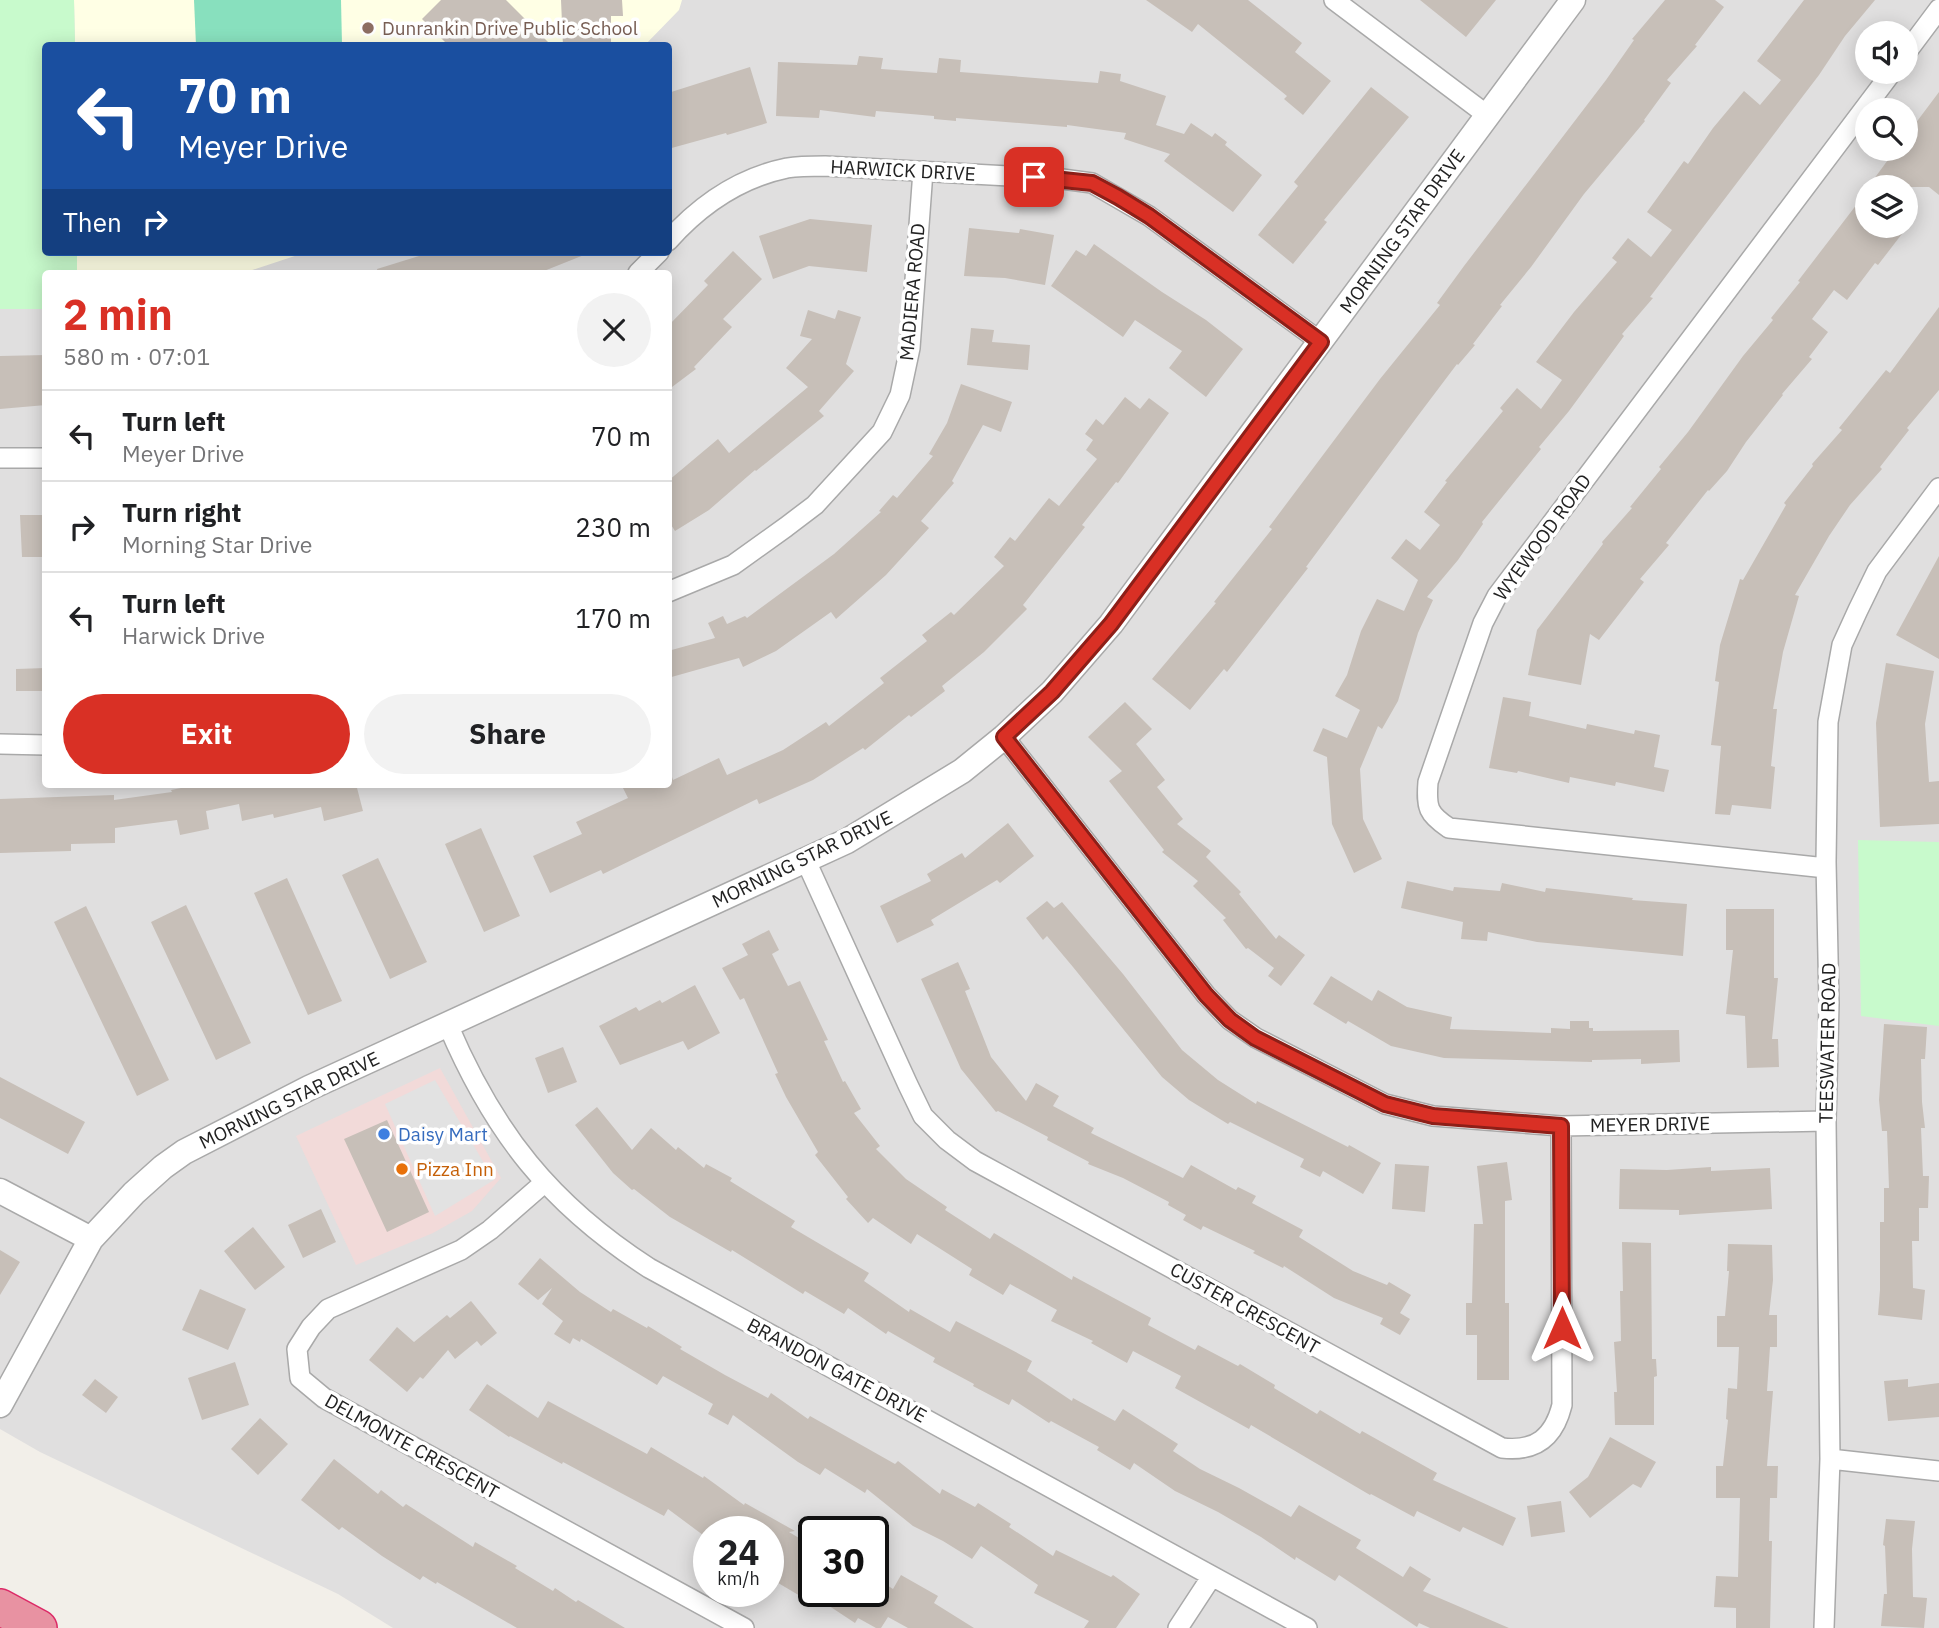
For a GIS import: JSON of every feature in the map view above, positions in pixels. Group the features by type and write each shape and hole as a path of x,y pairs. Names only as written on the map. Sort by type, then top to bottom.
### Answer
{"highway":[{"path":"0,1607 39,1628"}],"street":[{"path":"1334,0 1487,115"},
{"name":"MORNING STAR DRIVE","path":"0,1405 90,1238 134,1193 184,1152 309,1088 806,861 905,807 962,771 1004,737 1052,692 1111,624 1573,0"},
{"path":"1918,37 1939,9"},
{"name":"WYEWOOD ROAD","path":"1826,868 1449,828 1433,818 1427,800 1428,782 1483,623 1497,596 1883,84"},
{"name":"HARWICK DRIVE","path":"672,237 688,219 715,198 747,180 788,168 825,166 1092,183 1149,216 1321,342"},
{"name":"MADIERA ROAD","path":"672,590 733,565 786,527 815,505 882,432 900,395 910,348 923,171"},
{"path":"641,270 655,256"},
{"path":"0,458 42,458"},
{"name":"TEESWATER ROAD","path":"1824,1628 1830,1459 1826,1121 1829,1004 1826,868 1828,722 1842,645 1877,571 1939,488"},
{"name":"MEYER DRIVE","path":"1004,737 1206,995 1230,1020 1255,1038 1385,1104 1433,1116 1561,1126 1826,1121"},
{"path":"0,744 42,745"},
{"name":"CUSTER CRESCENT","path":"806,861 923,1116 947,1140 975,1161 1502,1448 1520,1450 1540,1441 1558,1424 1562,1405 1561,1126"},
{"name":"BRANDON GATE DRIVE","path":"448,1025 465,1064 508,1138 544,1183 598,1233 649,1268 1307,1628"},
{"name":"DELMONTE CRESCENT","path":"544,1183 490,1230 461,1250 328,1309 311,1326 297,1349 300,1377 324,1398 744,1628"},
{"path":"0,1191 90,1238"},
{"path":"1830,1459 1939,1471"},
{"path":"1178,1628 1212,1576"}],"shaded area":[{"path":"0,0 1939,0 1939,1628 393,1628 338,1594 40,1452 0,1429"},
{"name":"Dunrankin Drive Public School","path":"74,0 682,0 679,10 648,42 75,42"},
{"path":"77,256 295,256 252,270 77,270"},
{"path":"440,1068 501,1178 472,1211 433,1233 356,1265 296,1136"},
{"path":"435,1080 494,1180 435,1216 385,1104"}],"green space":[{"path":"0,0 74,0 75,42 42,42 42,256 77,256 77,270 42,270 42,309 0,309"},
{"path":"194,0 341,0 342,42 196,42"},
{"path":"1858,840 1939,842 1939,1026 1861,1016"}],"building":[{"path":"441,0 506,0 548,42 445,42 422,19"},
{"path":"561,0 622,0 623,16 611,16 611,42 563,42"},
{"path":"1146,0 1248,0 1302,43 1295,52 1331,81 1303,115 1284,99 1287,96 1198,24 1192,32"},
{"path":"1420,0 1496,0 1466,37"},
{"path":"1665,0 1715,0 1724,7 1695,45 1697,46 1667,80 1671,83 1645,121 1584,194 1500,305 1502,306 1473,344 1475,345 1417,417 1306,567 1308,568 1227,672 1224,669 1190,710 1152,679 1216,603 1214,602 1272,529 1269,527 1380,379 1440,305 1437,303 1464,266 1606,80 1634,40 1632,39"},
{"path":"1804,0 1875,0 1855,21 1819,75 1650,297 1653,298 1622,334 1624,336 1569,411 1539,447 1541,449 1482,522 1458,560 1427,597 1433,600 1418,633 1398,701 1382,729 1378,726 1360,769 1363,819 1382,859 1354,873 1332,824 1327,757 1313,751 1323,728 1347,738 1360,710 1335,696 1347,675 1361,631 1377,599 1404,611 1418,580 1391,558 1406,539 1420,550 1440,525 1424,512 1447,482 1445,481 1503,411 1500,408 1517,388 1541,409 1562,380 1536,362 1617,262 1612,258 1628,238 1651,257 1672,230 1647,212 1684,161 1688,164 1744,91 1760,105 1781,80 1757,61"},
{"path":"859,56 883,58 881,69 937,73 939,58 961,60 960,72 1098,83 1100,71 1121,74 1120,81 1166,96 1156,125 1184,134 1191,123 1212,137 1215,133 1227,142 1225,145 1262,175 1233,212 1164,161 1170,154 1124,139 1126,133 1067,125 956,118 956,121 934,119 934,116 876,111 875,117 820,110 819,118 776,116 778,62 857,65"},
{"path":"750,67 767,123 672,148 672,92"},
{"path":"1371,87 1409,117 1324,220 1327,222 1293,264 1258,235 1298,186 1294,182"},
{"path":"1939,92 1939,195 1929,187 1918,187 1918,175 1877,175 1887,161 1918,161 1918,120"},
{"path":"1855,207 1855,238 1899,238 1878,265 1875,263 1847,300 1834,290 1812,319 1828,332 1809,357 1812,359 1782,394 1727,471 1708,490 1666,543 1669,545 1640,579 1644,582 1599,640 1590,634 1581,685 1528,675 1537,630 1773,320 1771,318 1800,282 1798,281"},
{"path":"810,219 872,225 867,272 809,266 773,279 759,236"},
{"path":"969,228 1019,233 1020,229 1054,235 1045,285 1005,278 964,276"},
{"path":"1094,244 1206,320 1243,349 1206,397 1169,368 1182,351 1135,320 1123,337 1051,286 1076,250 1086,256"},
{"path":"733,251 762,279 723,319 732,327 694,367 696,369 672,387 672,322 708,285 704,281"},
{"path":"419,256 582,256 546,270 377,269"},
{"path":"1939,307 1939,390 1907,428 1909,430 1880,467 1882,469 1850,505 1795,595 1799,596 1783,652 1773,709 1777,709 1771,766 1775,767 1771,809 1732,805 1730,815 1715,814 1721,746 1711,745 1719,682 1715,681 1720,645 1740,579 1743,580 1786,505 1784,503 1812,464 1842,430 1839,428 1886,370 1890,373"},
{"path":"808,310 835,319 838,310 861,317 846,364 854,371 819,411 824,416 709,510 675,531 672,526 672,478 718,439 729,453 808,387 786,368 812,339 800,336"},
{"path":"971,328 994,330 992,342 1030,345 1028,370 967,365"},
{"path":"42,355 42,405 0,409 0,356"},
{"path":"961,384 1012,402 1001,432 983,425 952,481 954,483 921,521 929,528 886,575 836,619 831,612 776,651 743,667 739,658 672,677 672,650 715,638 708,623 723,616 727,624 745,616 747,618 834,554 881,512 879,511 893,495 897,498 933,456 929,454 947,423"},
{"path":"1125,397 1140,409 1149,398 1169,413 1118,483 1116,482 1082,525 1085,527 1023,605 1027,609 984,652 942,686 945,691 865,750 863,748 813,780 759,804 757,799 603,874 601,870 550,893 533,856 582,834 576,822 628,798 623,788 672,788 672,777 673,780 719,758 727,775 783,750 826,722 829,726 884,683 880,678 927,641 922,635 951,612 954,615 1004,566 994,557 1010,537 1015,541 1049,498 1059,506 1097,459 1086,450 1093,440 1085,434 1096,419 1103,425"},
{"path":"20,515 42,515 42,557 22,557"},
{"path":"1939,556 1939,659 1896,635"},
{"path":"1886,663 1934,671 1925,724 1929,782 1939,781 1939,824 1880,827 1876,723"},
{"path":"42,668 42,691 16,691 16,669"},
{"path":"1503,697 1531,702 1529,716 1586,729 1587,724 1634,734 1635,730 1660,735 1654,767 1669,770 1664,792 1616,782 1615,786 1570,777 1569,783 1518,771 1489,768"},
{"path":"1125,702 1152,729 1136,744 1165,780 1157,787 1183,819 1177,824 1211,851 1206,857 1241,892 1239,894 1276,939 1279,935 1305,955 1281,986 1268,976 1274,968 1246,949 1223,920 1226,918 1193,886 1198,881 1162,852 1164,850 1109,781 1122,771 1088,737"},
{"path":"357,788 363,811 324,821 321,807 274,818 273,814 242,821 239,804 206,811 209,829 180,835 177,820 115,828 115,843 71,844 71,851 0,853 0,799 114,795 114,800 172,792 171,790"},
{"path":"1008,823 1034,856 1000,883 997,880 931,920 934,925 897,943 880,906 931,881 927,874 962,853 965,858"},
{"path":"481,828 520,916 484,932 445,844"},
{"path":"378,858 427,962 390,979 342,875"},
{"path":"287,878 342,1001 308,1015 254,893"},
{"path":"1407,881 1453,891 1454,887 1500,891 1502,883 1545,892 1546,888 1633,898 1632,900 1687,904 1683,956 1537,942 1488,932 1487,941 1461,939 1463,922 1401,908"},
{"path":"1047,901 1054,908 1062,902 1182,1050 1218,1080 1256,1104 1257,1101 1381,1163 1363,1194 1323,1171 1320,1177 1300,1167 1304,1159 1230,1122 1228,1124 1189,1100 1162,1077 1047,936 1043,940 1026,918"},
{"path":"186,905 251,1043 216,1060 151,922"},
{"path":"86,906 169,1080 137,1096 54,922"},
{"path":"1726,909 1774,909 1774,978 1778,978 1772,1039 1778,1039 1779,1067 1747,1068 1745,1016 1726,1014 1733,950 1726,950"},
{"path":"769,930 779,950 772,954 788,986 800,981 828,1040 824,1041 843,1082 845,1081 861,1109 854,1113 880,1146 876,1149 906,1179 947,1207 945,1210 990,1239 994,1233 1072,1280 1073,1276 1151,1318 1148,1325 1195,1350 1198,1345 1238,1366 1240,1364 1317,1414 1320,1410 1360,1434 1362,1431 1437,1473 1433,1480 1516,1518 1503,1546 1463,1527 1460,1532 1417,1511 1414,1517 1370,1495 1251,1425 1249,1429 1175,1388 1181,1376 1133,1351 1127,1363 1091,1343 1093,1341 1051,1321 1057,1310 1010,1284 1003,1295 969,1275 972,1269 917,1234 911,1244 873,1218 868,1223 846,1199 848,1197 815,1155 818,1152 786,1097 744,998 740,1000 722,968 748,955 742,944"},
{"path":"958,962 970,989 965,991 991,1057 1026,1101 1036,1083 1059,1096 1053,1106 1094,1128 1091,1133 1183,1178 1191,1165 1236,1190 1238,1187 1256,1196 1252,1203 1303,1230 1299,1237 1353,1271 1387,1285 1389,1282 1411,1295 1400,1313 1410,1319 1400,1335 1380,1324 1383,1318 1334,1298 1284,1266 1283,1268 1253,1253 1255,1251 1203,1226 1201,1230 1183,1220 1186,1215 1168,1205 1169,1202 1123,1178 1088,1164 1089,1162 1047,1140 1048,1137 996,1112 961,1069 921,979"},
{"path":"1331,976 1372,1001 1378,990 1407,1007 1452,1017 1450,1029 1551,1033 1551,1028 1570,1029 1570,1021 1589,1021 1589,1028 1593,1028 1593,1031 1679,1030 1680,1062 1641,1064 1641,1059 1592,1062 1444,1058 1391,1046 1313,1004"},
{"path":"695,985 720,1033 688,1050 683,1041 620,1065 599,1026 636,1007 639,1011 660,1000 662,1003"},
{"path":"1884,1024 1927,1027 1925,1059 1921,1059 1925,1128 1921,1128 1923,1176 1929,1176 1928,1208 1919,1208 1919,1241 1912,1241 1913,1288 1925,1290 1922,1320 1878,1315 1880,1222 1884,1222 1884,1188 1889,1188 1887,1131 1882,1131 1879,1100"},
{"path":"563,1047 577,1082 548,1093 535,1058"},
{"path":"0,1077 85,1122 68,1154 0,1118"},
{"path":"597,1107 632,1150 651,1128 676,1150 678,1147 704,1168 706,1164 732,1178 730,1181 795,1221 791,1227 869,1273 864,1281 909,1312 910,1309 950,1332 956,1321 1010,1349 1032,1361 1027,1371 1072,1401 1073,1398 1115,1421 1123,1409 1178,1444 1173,1451 1200,1469 1291,1517 1299,1505 1361,1540 1356,1548 1403,1577 1410,1566 1431,1579 1423,1591 1509,1628 1430,1628 1419,1623 1417,1627 1339,1575 1335,1581 1296,1557 1295,1560 1218,1512 1175,1491 1134,1463 1130,1470 1097,1450 1099,1447 1051,1421 1049,1423 1012,1399 1009,1405 973,1386 974,1384 933,1362 935,1358 888,1331 886,1334 848,1308 844,1314 805,1291 803,1294 732,1250 731,1252 670,1217 613,1173 575,1125"},
{"path":"387,1120 429,1212 387,1232 344,1139"},
{"path":"1507,1162 1512,1200 1505,1201 1505,1303 1509,1303 1509,1380 1477,1380 1477,1335 1466,1335 1466,1303 1472,1303 1474,1224 1483,1224 1477,1166"},
{"path":"1395,1164 1429,1166 1425,1212 1392,1209"},
{"path":"1711,1167 1711,1171 1770,1168 1772,1209 1679,1215 1679,1210 1619,1209 1620,1169"},
{"path":"321,1209 336,1242 303,1258 288,1225"},
{"path":"253,1227 285,1267 255,1290 224,1251"},
{"path":"1622,1242 1651,1243 1652,1359 1656,1359 1657,1376 1654,1377 1654,1425 1615,1425 1614,1392 1617,1392 1614,1342 1621,1341"},
{"path":"1728,1244 1772,1245 1773,1280 1769,1315 1777,1315 1777,1347 1770,1347 1767,1391 1773,1391 1767,1466 1778,1466 1777,1498 1770,1498 1770,1628 1736,1628 1736,1608 1714,1607 1716,1576 1738,1577 1740,1498 1716,1498 1716,1466 1723,1466 1728,1388 1737,1389 1739,1347 1717,1347 1717,1316 1725,1316 1729,1271"},
{"path":"0,1250 20,1262 0,1295"},
{"path":"540,1258 580,1292 611,1312 613,1309 647,1328 648,1326 682,1347 680,1349 725,1375 768,1398 771,1393 808,1419 810,1416 895,1464 898,1461 940,1494 942,1489 975,1507 978,1503 1053,1556 1056,1550 1111,1577 1113,1575 1140,1594 1116,1628 1084,1628 1089,1621 1034,1593 1038,1585 981,1546 972,1559 913,1526 867,1489 865,1493 825,1468 820,1475 798,1462 733,1415 728,1425 708,1414 713,1404 663,1376 657,1385 581,1339 580,1342 573,1338 570,1344 554,1334 563,1321 542,1304 552,1288 538,1300 518,1284"},
{"path":"200,1289 246,1309 228,1350 182,1330"},
{"path":"471,1301 497,1333 481,1346 477,1341 455,1359 448,1350 423,1379 420,1377 407,1392 369,1360 397,1327 414,1342 447,1315 450,1318"},
{"path":"235,1362 249,1405 202,1420 188,1378"},
{"path":"95,1379 118,1397 106,1413 82,1395"},
{"path":"1908,1379 1908,1387 1939,1383 1939,1417 1888,1421 1884,1381"},
{"path":"487,1384 538,1418 548,1401 647,1454 651,1447 703,1478 704,1476 744,1505 745,1503 768,1516 693,1516 693,1528 668,1509 664,1516 563,1462 562,1464 509,1437 469,1410"},
{"path":"260,1418 288,1444 258,1475 231,1449"},
{"path":"1610,1437 1656,1462 1641,1488 1633,1484 1590,1518 1569,1492 1588,1477"},
{"path":"334,1459 378,1494 381,1490 403,1507 406,1504 473,1547 475,1542 553,1591 555,1588 625,1628 517,1628 437,1582 436,1584 423,1576 420,1580 342,1527 339,1530 301,1500"},
{"path":"1561,1501 1565,1532 1531,1537 1527,1506"},
{"path":"1886,1519 1915,1521 1912,1549 1913,1597 1927,1598 1924,1628 1881,1626 1884,1594 1887,1594 1883,1545"},
{"path":"784,1525 795,1531 789,1532 798,1537 798,1595 784,1586"},
{"path":"901,1575 938,1596 934,1603 974,1628 908,1628 888,1617 881,1628 858,1618 855,1623 831,1607 889,1607 889,1586 893,1589"}],"place":[{"name":"Dunrankin Drive Public School","path":"368,28"},
{"name":"Daisy Mart","path":"384,1134"},
{"name":"Pizza Inn","path":"402,1169"}],"route":[{"path":"1034,177 1092,183 1118,197 1149,216 1321,342 1111,624 1052,692 1004,737 1206,995 1230,1020 1255,1038 1385,1104 1410,1112 1561,1126 1562,1328"}]}
